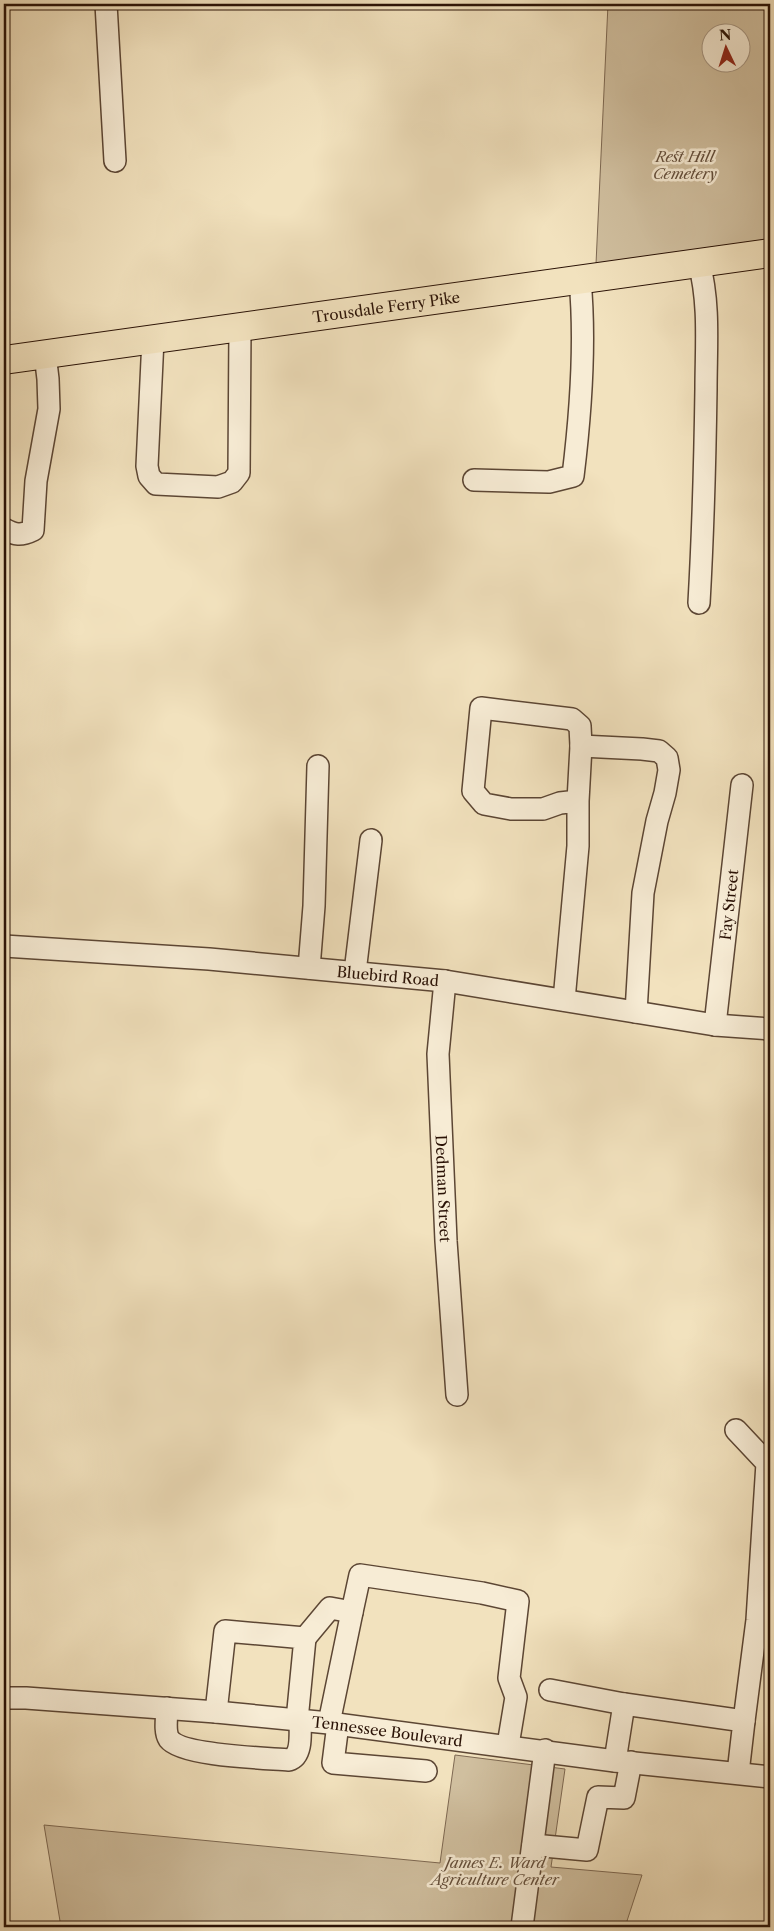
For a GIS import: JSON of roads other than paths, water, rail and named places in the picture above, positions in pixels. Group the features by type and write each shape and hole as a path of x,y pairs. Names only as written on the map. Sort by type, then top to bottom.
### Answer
{"main road":[{"name":"Trousdale Ferry Pike","path":"4,360 770,253"}],"street":[{"path":"106,4 115,161"},
{"path":"699,263 704,282 707,323 704,492 699,603"},
{"path":"474,480 549,482 573,476 578,438 583,363 584,319 580,280"},
{"path":"153,339 147,466 149,476 156,484 218,487 232,482 239,473 240,328"},
{"path":"4,529 13,534 24,535 33,530 36,480 48,409 48,380 45,354"},
{"path":"564,1000 578,846 580,726 572,719 481,708 473,791 484,804 511,809 543,809 560,803 578,801"},
{"path":"581,746 659,751 667,758 669,770 665,794 657,821 643,893 636,1012"},
{"path":"309,968 314,906 318,766"},
{"name":"Fay Street","path":"715,1024 742,785"},
{"path":"355,972 371,840"},
{"name":"Bluebird Road","path":"4,946 209,959 445,981 715,1024 770,1030"},
{"name":"Dedman Street","path":"445,981 438,1054 446,1241 457,1395"},
{"path":"736,1430 767,1463 757,1620 738,1773"},
{"path":"426,1771 333,1762 333,1723 360,1575 482,1593 518,1601 509,1678 516,1697 508,1745"},
{"path":"167,1708 166,1733 173,1743 182,1747 204,1753 293,1759 297,1756 298,1747 305,1638 330,1608 352,1612"},
{"path":"216,1712 225,1631 305,1638"},
{"path":"550,1690 624,1704 744,1721"},
{"name":"Tennessee Boulevard","path":"4,1698 167,1708 333,1723 623,1761 770,1777"},
{"path":"533,1845 587,1850 598,1797 624,1798 624,1704"},
{"path":"522,1927 545,1750"}],"park label":[{"name":"Rest Hill Cemetery","path":"685,164"},
{"name":"James E. Ward Agriculture Center","path":"495,1870"}]}
